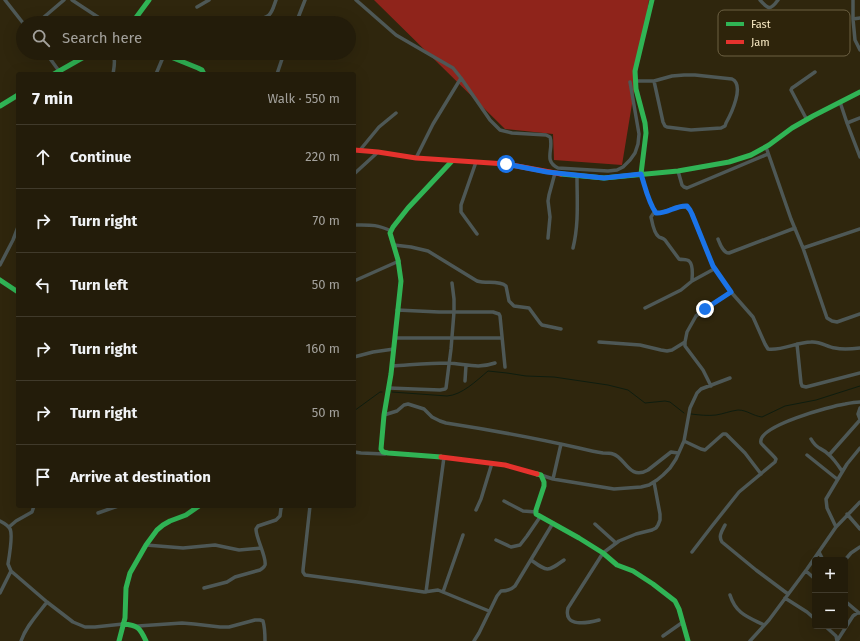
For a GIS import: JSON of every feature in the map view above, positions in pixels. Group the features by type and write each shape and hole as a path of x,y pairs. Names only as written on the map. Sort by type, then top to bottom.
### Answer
{"street":[{"path":"5,0 18,16"},
{"path":"45,16 64,0"},
{"path":"72,0 96,16"},
{"path":"138,16 149,0"},
{"path":"197,8 209,0"},
{"path":"268,16 276,0"},
{"path":"299,16 306,0"},
{"path":"356,0 396,35 453,68 490,120 500,130 512,133 546,135 550,137 550,156 553,166 558,168 608,171 617,170 623,167 635,153 638,144 639,134 633,82 652,0"},
{"path":"760,0 768,8 770,8 778,0"},
{"path":"853,0 855,40 860,50"},
{"path":"853,19 860,18"},
{"path":"51,60 60,71 79,60"},
{"path":"112,72 114,60"},
{"path":"157,72 161,60"},
{"path":"177,60 198,68 204,72"},
{"path":"278,72 282,60"},
{"path":"807,120 791,90 794,86 816,72"},
{"path":"633,82 654,81 672,76 684,75 732,79 735,80 737,85 736,103 725,126 721,128 691,130 667,127 663,122 654,81"},
{"path":"416,158 433,124 461,78"},
{"path":"633,82 645,123 646,133 641,174 650,201 656,213 662,213 687,206 714,268 731,292 753,317 768,349 812,342 817,342 836,349 860,348"},
{"path":"357,150 416,158 506,164 555,173 604,178 678,171 729,162 751,155 766,147 786,132 860,92"},
{"path":"0,106 16,98"},
{"path":"840,102 860,157"},
{"path":"357,150 379,127 396,113"},
{"path":"847,123 860,118"},
{"path":"766,147 827,318 832,322 837,322 860,314"},
{"path":"356,172 378,152"},
{"path":"678,171 682,185 687,188 768,154"},
{"path":"388,454 383,452 381,449 384,414 394,349 401,271 391,238 391,231 399,218 452,161"},
{"path":"476,162 460,208 461,212 477,234"},
{"path":"548,238 550,218 548,201 555,173"},
{"path":"573,248 577,226 577,176"},
{"path":"655,211 651,217 657,236 666,240 679,259 689,261 692,267 692,281"},
{"path":"356,225 375,225 391,231"},
{"path":"718,239 724,251 727,253 795,228"},
{"path":"803,248 860,229"},
{"path":"0,265 16,232"},
{"path":"394,245 428,251 481,282 504,284 506,286 510,304 518,307 529,308 542,325 561,329"},
{"path":"356,280 399,261"},
{"path":"645,308 681,290 692,281 714,268"},
{"path":"0,280 16,291"},
{"path":"389,388 445,389 447,384 454,312 452,282"},
{"path":"711,386 703,370 685,346 687,332 696,316 731,292"},
{"path":"397,310 497,313 500,316 505,367"},
{"path":"395,338 502,338"},
{"path":"599,342 640,345 661,350 672,350 685,342"},
{"path":"797,344 802,386 806,387 860,373"},
{"path":"356,356 394,349"},
{"path":"392,366 449,363 487,366 495,363"},
{"path":"465,382 466,365"},
{"path":"356,452 492,463 521,469 553,479 614,489 641,487 649,485 663,475 676,459 684,441 690,408 697,393 701,389 730,378"},
{"path":"692,552 721,514 759,471 775,462 776,460 774,456 761,444 762,436 765,433 777,425 796,417 845,404 860,402"},
{"path":"384,414 397,412 404,405 408,404 424,409 432,417 446,422 616,455 627,467 633,471 641,473 644,473 669,453 678,453"},
{"path":"829,455 860,419 858,414 860,408"},
{"path":"684,441 705,450 723,434 729,435 759,471"},
{"path":"811,439 817,447 829,455 842,471"},
{"path":"553,479 561,444"},
{"path":"836,527 828,513 826,501 828,494 842,471 860,448"},
{"path":"807,455 837,479"},
{"path":"426,592 444,458"},
{"path":"476,510 492,463"},
{"path":"536,512 544,486 541,475"},
{"path":"599,620 577,623 569,618 567,610 603,553 616,543 636,534 656,528 660,520 660,514 654,482"},
{"path":"504,501 523,511 536,512 536,514 540,517 553,523 603,553 617,565 633,571 655,585 675,601 679,609 688,641"},
{"path":"750,641 806,571 836,527 860,502"},
{"path":"9,527 16,521 32,512 33,508"},
{"path":"98,514 113,508"},
{"path":"119,641 125,618 126,588 130,573 146,545 157,530 163,525 186,515 196,508"},
{"path":"204,588 227,582 235,577 260,570 265,566 256,529 258,526 276,520 280,516 281,508"},
{"path":"310,508 303,570 305,575 426,592 435,590 489,611"},
{"path":"847,514 860,529"},
{"path":"496,540 511,547 520,545 540,517"},
{"path":"0,521 9,527 11,532 8,564 11,570 47,602 74,622 86,627 123,624 138,626 182,623 229,627 260,620 264,625 265,641"},
{"path":"474,641 499,592 513,588 518,582 553,523"},
{"path":"595,524 616,543"},
{"path":"725,525 720,536 722,542 788,594"},
{"path":"443,592 463,535"},
{"path":"146,545 183,548 215,545 239,550 260,548"},
{"path":"848,557 860,547"},
{"path":"819,552 822,557"},
{"path":"531,560 547,569 552,568 564,560"},
{"path":"0,593 11,570"},
{"path":"806,571 812,577"},
{"path":"730,595 733,604 739,611 764,625"},
{"path":"785,598 812,616"},
{"path":"21,641 26,630 47,602"},
{"path":"837,641 854,616 860,613 848,604"},
{"path":"663,636 683,622"},
{"path":"138,626 146,641"},
{"path":"828,629 836,636 837,641"}],"shaded area":[{"path":"374,0 649,0 622,165 554,160 553,134 505,129"}],"waterway":[{"path":"392,392 447,396 453,395 469,387 488,371 526,376 554,377 608,385 628,390 645,403 670,402 684,413"},
{"path":"691,414 719,415 738,410 762,417 785,406 816,400 860,386"},
{"path":"356,410 382,392"}],"traffic: fast":[{"path":"137,16 149,0"},
{"path":"641,174 646,133 645,123 636,89 635,71 652,0"},
{"path":"58,72 79,60"},
{"path":"178,60 198,68 203,72"},
{"path":"561,174 604,178 678,171 729,162 751,155 769,145 792,128 860,92"},
{"path":"0,106 16,96"},
{"path":"441,457 388,453 383,452 381,449 401,281 398,260 390,233 408,208 452,161"},
{"path":"0,280 16,291"},
{"path":"537,474 541,475 544,486 536,514 603,553 617,565 633,571 675,601 679,609 688,641"},
{"path":"119,641 125,618 126,588 130,573 146,545 157,530 163,525 186,515 196,508"},
{"path":"123,624 132,625 138,628 146,641"}],"traffic: jam":[{"path":"356,150 416,158 506,164 561,174"},
{"path":"441,457 505,465 537,474"}],"route":[{"path":"506,164 547,172 604,178 641,174 650,201 656,213 662,213 679,206 687,206 692,214 713,266 731,292 705,309"}]}
